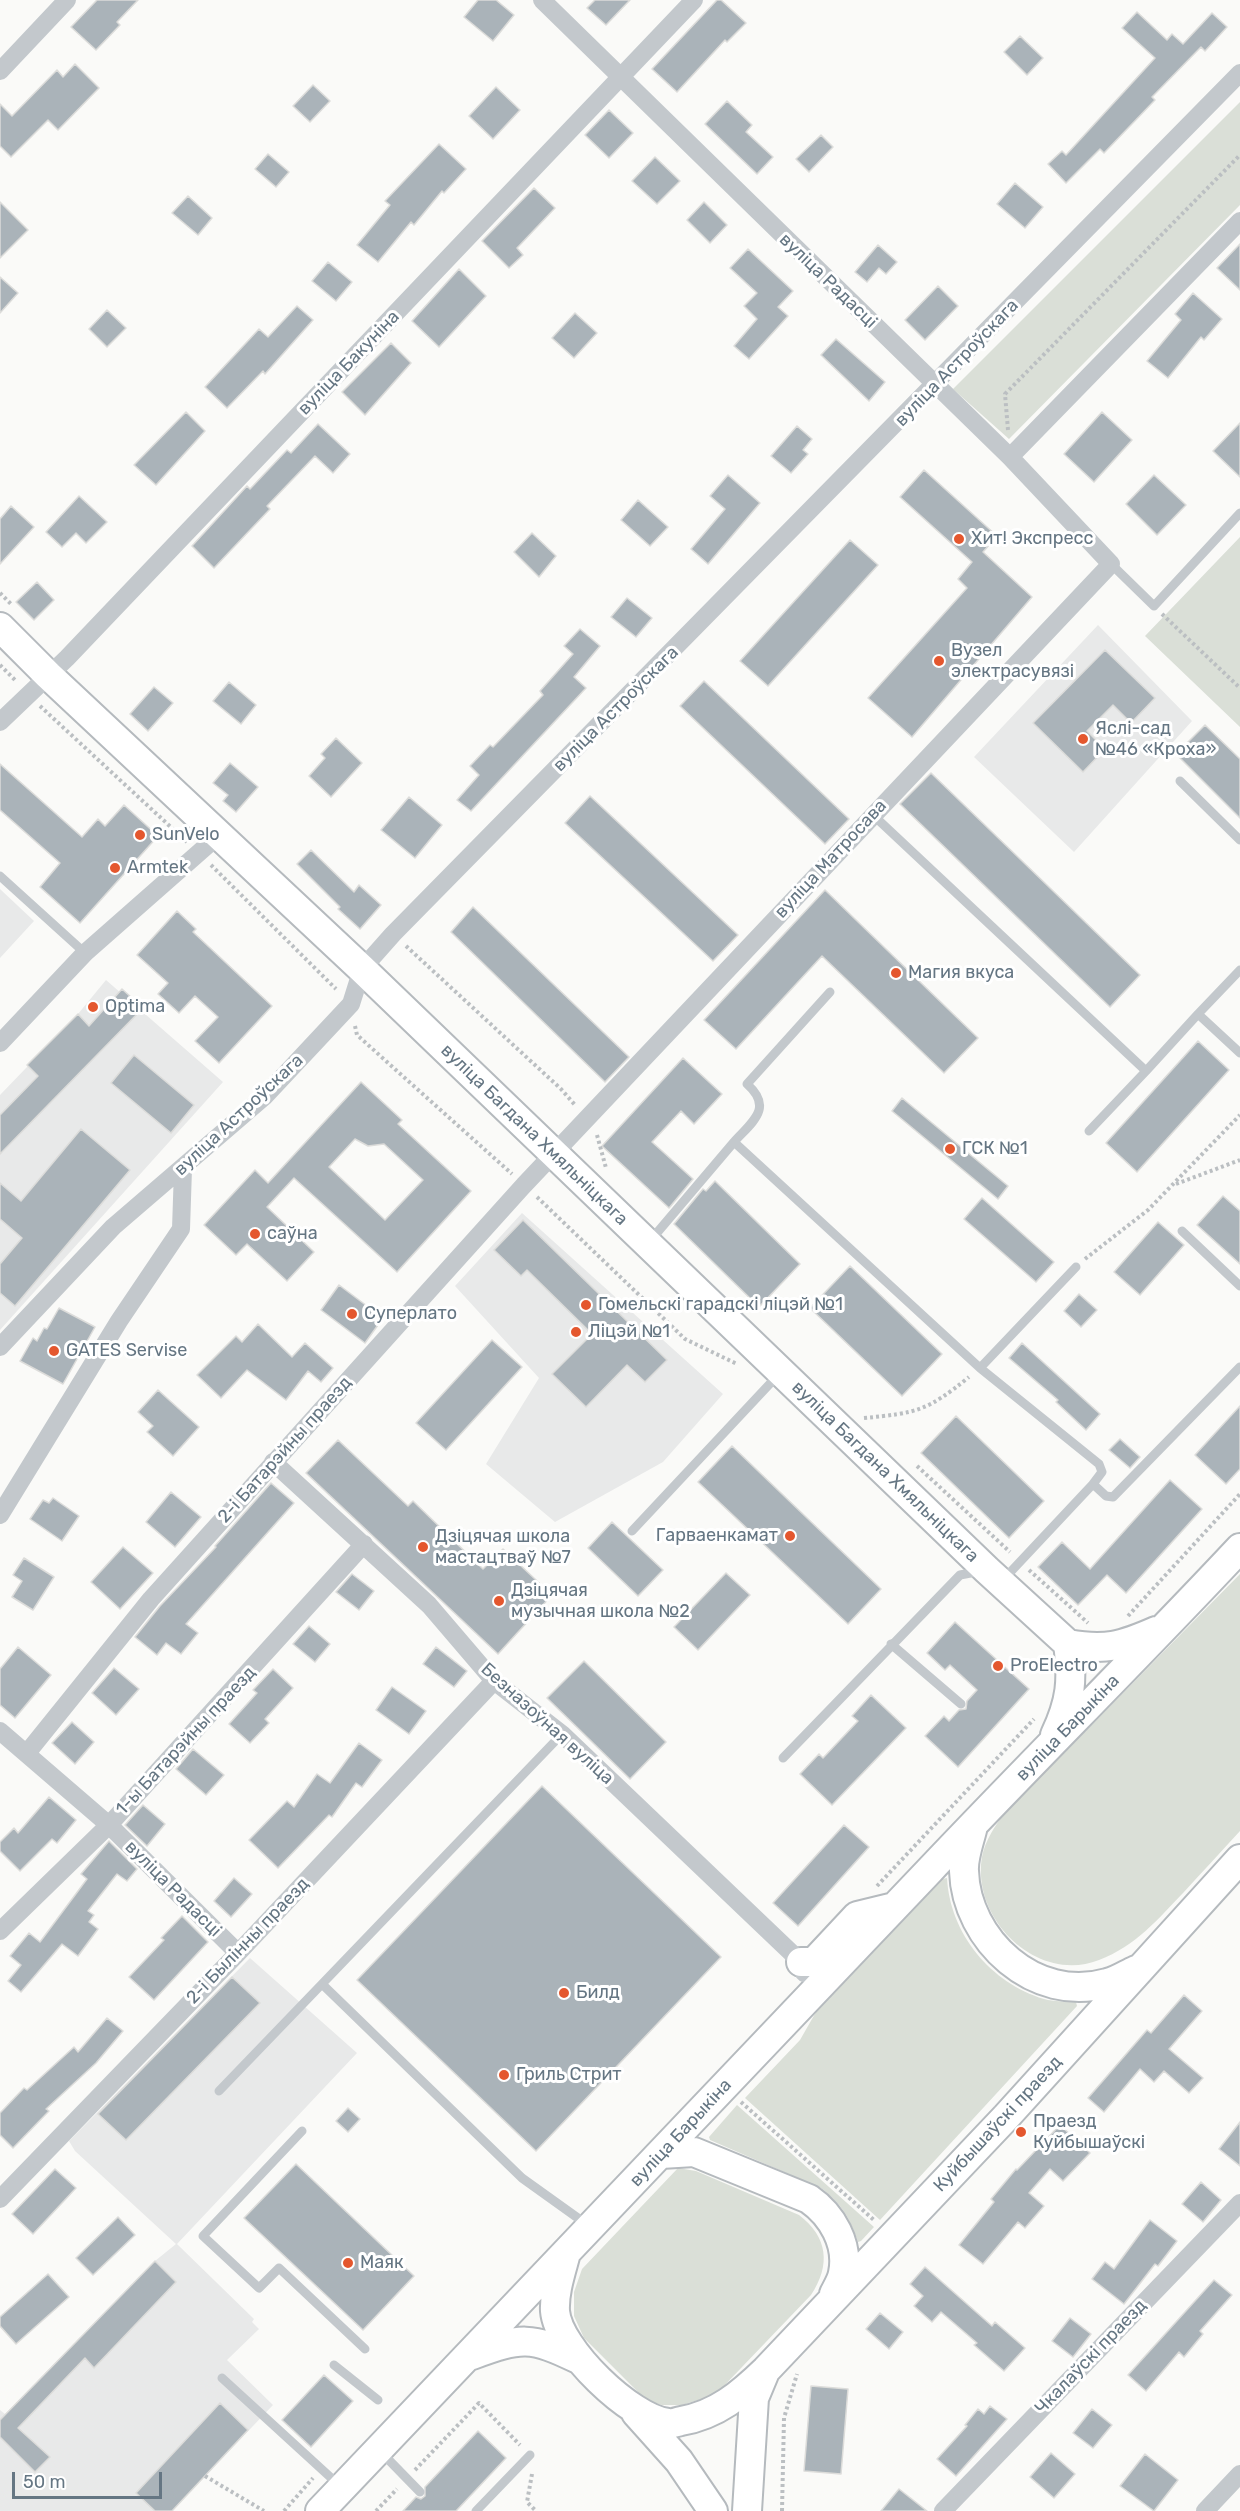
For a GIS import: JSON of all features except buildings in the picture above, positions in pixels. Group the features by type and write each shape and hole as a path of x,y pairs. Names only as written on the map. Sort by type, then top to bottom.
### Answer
{"main road":[{"name":"вуліца Багдана Хмяльніцкага","path":"8,618 48,675 209,844 362,969 647,1244 774,1380 1068,1644"},
{"name":"вуліца Барыкіна","path":"320,2511 662,2154 818,1986 884,1898 974,1824 1168,1626 1240,1548"},
{"path":"1048,1748 1065,1714 1071,1690 1072,1674 1068,1644 1093,1649 1114,1647 1168,1626"},
{"path":"974,1824 963,1868 966,1898 996,1950 1012,1964 1032,1977 1059,1984 1084,1986 1107,1983 1143,1967"},
{"name":"Куйбышаўскі праезд","path":"766,2370 1006,2117 1235,1867"},
{"path":"801,1962 814,1962 857,1916 884,1898"},
{"path":"662,2154 694,2152 809,2199 819,2206 831,2218 840,2237 844,2258 843,2274 832,2299"},
{"path":"567,2251 556,2291 555,2312 561,2334 578,2359 635,2411 679,2461 713,2511"},
{"name":"вуліца Барыкіна","path":"466,2357 505,2343 524,2341 548,2344 578,2359"},
{"path":"635,2411 668,2423 706,2415 736,2397 766,2370"},
{"path":"747,2511 754,2398 766,2370"}],"street":[{"path":"0,71 67,0"},
{"name":"вуліца Радасці","path":"542,0 1010,457 1111,564"},
{"name":"вуліца Бакуніна","path":"0,722 67,658 694,0"},
{"name":"вуліца Астроўскага","path":"0,1347 113,1227 264,1097 351,1004 362,969 393,934 1240,73"},
{"path":"1010,457 1240,221"},
{"name":"вуліца Матросава","path":"553,1155 1111,564"},
{"path":"0,1043 85,953 209,844"},
{"name":"2-і Батарэйны праезд","path":"27,1753 151,1599 553,1155"},
{"path":"0,1515 119,1322 181,1229 183,1169"},
{"name":"Безназоўная вуліца","path":"273,1462 429,1605 494,1681 562,1734 801,1962 802,1972 818,1986"},
{"name":"1-ы Батарэйны праезд","path":"0,1931 109,1825 364,1544"},
{"name":"2-і Былінны праезд","path":"0,2199 238,1953 494,1681"},
{"name":"вуліца Радасці","path":"0,1731 109,1825 238,1953"},
{"name":"Чкалаўскі праезд","path":"943,2511 1240,2203"},
{"path":"1205,2511 1240,2474"}],"lane":[{"path":"1111,564 1154,606 1240,513"},
{"path":"1180,781 1240,840"},
{"path":"873,815 1146,1071"},
{"path":"0,876 85,953"},
{"path":"1089,1131 1240,970"},
{"path":"647,1244 760,1113 760,1103 754,1091 747,1084 830,992"},
{"path":"1198,1014 1240,1053"},
{"path":"734,1142 980,1368 1099,1464 1102,1472 1020,1562 993,1577 960,1575 783,1758"},
{"path":"1182,1231 1240,1286"},
{"path":"980,1368 1076,1267"},
{"path":"1093,1484 1106,1496 1113,1497 1240,1367"},
{"path":"632,1531 774,1380"},
{"path":"891,1644 961,1704"},
{"path":"219,2091 562,1734"},
{"path":"322,1984 522,2178 591,2227"},
{"path":"302,2131 203,2236 259,2288 279,2268 365,2349"},
{"path":"334,2365 378,2400"},
{"path":"222,2378 342,2488"},
{"path":"379,2450 420,2492"},
{"path":"476,2511 530,2456"}],"path":[{"path":"1010,457 1005,393 1240,155"},
{"path":"0,593 8,618"},
{"path":"1154,606 1240,688"},
{"path":"0,664 28,694 209,844 351,1004 357,1035 524,1185 685,1339 774,1380"},
{"path":"393,934 561,1089 596,1131 604,1167 613,1175"},
{"path":"1076,1267 1149,1210 1240,1115"},
{"path":"1173,1185 1240,1160"},
{"path":"864,1418 918,1411 941,1400 980,1368"},
{"path":"856,1410 873,1426"},
{"path":"916,1466 1088,1623 1099,1623"},
{"path":"1120,1624 1240,1494"},
{"path":"884,1898 1038,1716"},
{"path":"741,2102 880,2225"},
{"path":"782,2511 784,2418 794,2379 800,2369"},
{"path":"376,2511 479,2403 535,2462 527,2502 536,2511"},
{"path":"287,2510 317,2474"},
{"path":"205,2476 264,2511"}],"shaded area":[{"path":"1240,102 1240,205 1009,439 953,389"},
{"path":"1240,537 1240,727 1145,636"},
{"name":"Яслі-сад №46 «Кроха»","path":"1098,625 1192,721 1074,852 974,757"},
{"path":"0,889 34,921 0,958"},
{"path":"106,980 223,1082 0,1330 0,1095 78,1014"},
{"name":"Ліцэй №1","path":"522,1213 723,1394 663,1462 555,1522 486,1464 539,1378 455,1286"},
{"path":"1240,1574 1240,1831 1155,1922 1124,1947 1099,1960 1077,1965 1056,1963 1035,1956 1017,1944 1001,1928 990,1909 983,1888 981,1865 983,1851 991,1833 1002,1816"},
{"path":"947,1878 950,1899 965,1937 991,1968 1025,1992 1048,2000 1076,2002 1077,2006 880,2220 745,2098 800,2040 816,2012 942,1879"},
{"path":"250,1958 357,2053 177,2244 254,2319 252,2322 259,2329 227,2360 273,2405 172,2511 0,2511 0,2410 5,2414 155,2261 176,2244 75,2151 69,2141"},
{"path":"737,2105 874,2227 861,2241 858,2242 840,2206 821,2188 710,2140 709,2137"},
{"path":"678,2168 696,2171 799,2215 809,2224 821,2242 824,2262 822,2273 811,2295 720,2390 711,2396 682,2405 662,2405 651,2402 641,2395 584,2338 574,2316 574,2292 582,2269"}],"place":[{"name":"Хит! Экспресс","path":"959,539"},
{"name":"Вузел электрасувязі","path":"939,661"},
{"name":"Яслі-сад №46 «Кроха»","path":"1083,739"},
{"name":"SunVelo","path":"140,835"},
{"name":"Armtek","path":"115,868"},
{"name":"Магия вкуса","path":"896,973"},
{"name":"Optima","path":"93,1007"},
{"name":"ГСК №1","path":"950,1149"},
{"name":"саўна","path":"255,1234"},
{"name":"Гомельскі гарадскі ліцэй №1","path":"586,1305"},
{"name":"Суперлато","path":"352,1314"},
{"name":"Ліцэй №1","path":"576,1332"},
{"name":"GATES Servise","path":"54,1351"},
{"name":"Гарваенкамат","path":"790,1536"},
{"name":"Дзіцячая школа мастацтваў №7","path":"423,1547"},
{"name":"Дзіцячая музычная школа №2","path":"499,1601"},
{"name":"ProElectro","path":"998,1666"},
{"name":"Билд","path":"564,1993"},
{"name":"Гриль Стрит","path":"504,2075"},
{"name":"Праезд Куйбышаўскі","path":"1021,2132"},
{"name":"Маяк","path":"348,2263"}]}
